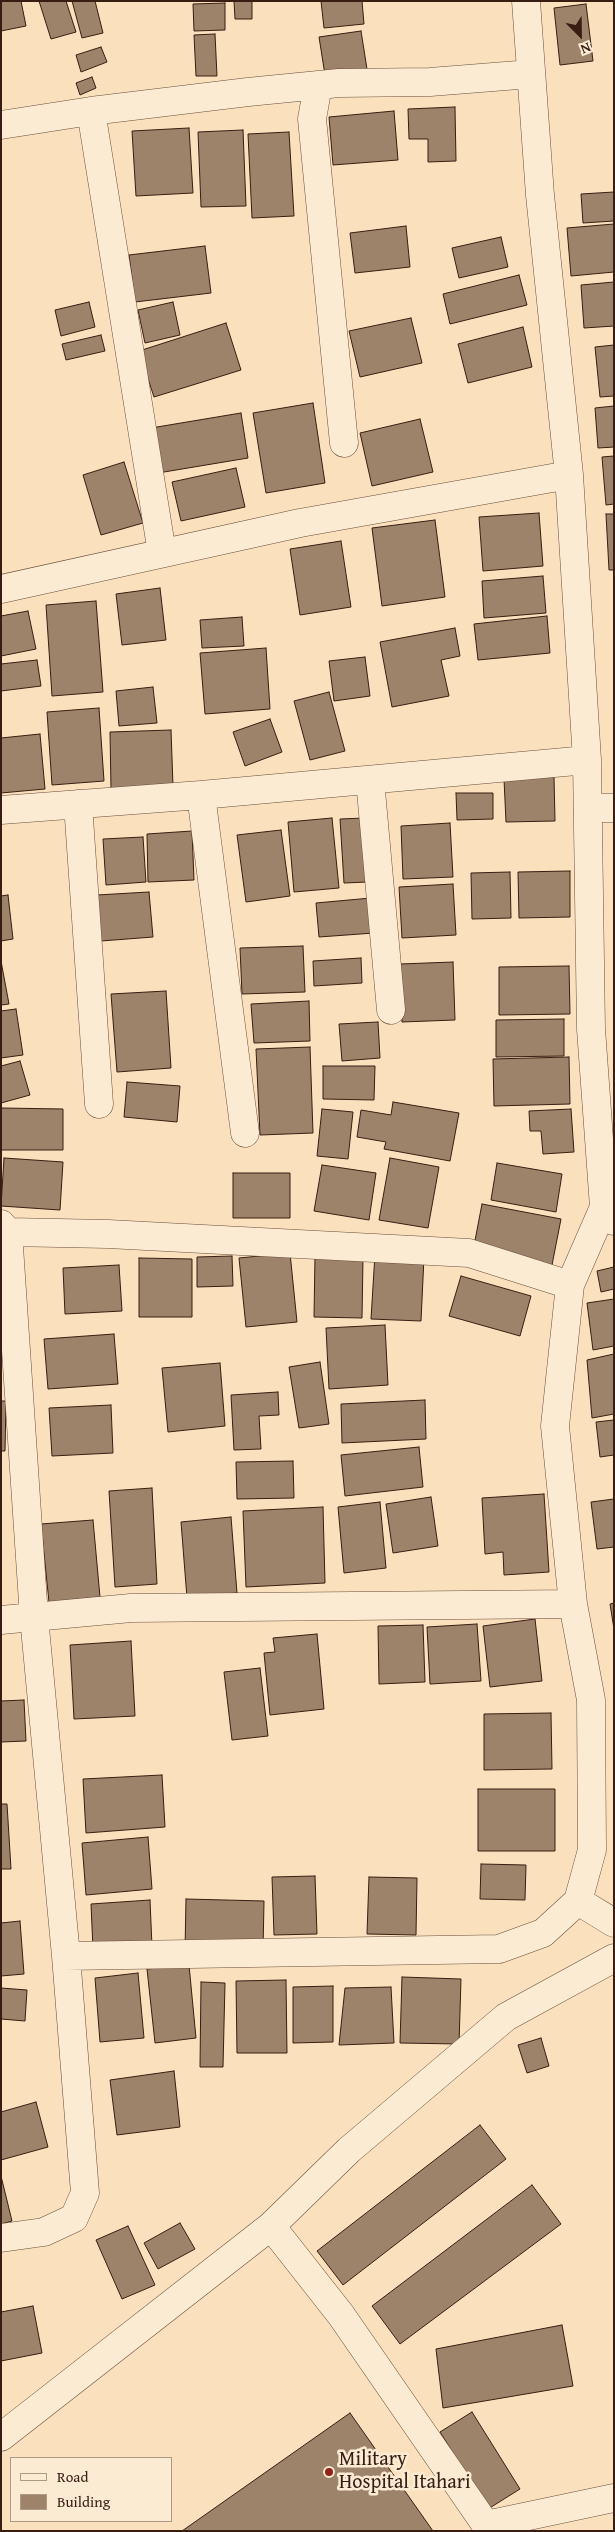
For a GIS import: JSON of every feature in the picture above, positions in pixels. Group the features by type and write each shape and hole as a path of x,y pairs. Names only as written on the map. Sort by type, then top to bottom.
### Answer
{"street":[{"path":"66,1956 500,1949 543,1933 578,1901 592,1850 592,1700 573,1604 555,1426 570,1286 611,1210 592,1028 601,808 587,760 569,474 540,195 526,1"},
{"path":"1,125 91,111 318,85 430,82 531,74"},
{"path":"318,85 312,119 344,443"},
{"path":"91,111 162,553"},
{"path":"1,589 300,523 569,474"},
{"path":"1,810 201,795 587,760"},
{"path":"370,780 391,1010"},
{"path":"201,795 245,1133"},
{"path":"78,804 99,1104"},
{"path":"1,2238 44,2232 74,2218 85,2193 66,1956 34,1617 4,1228 469,1253 570,1286"},
{"path":"1,1620 131,1608 573,1604"},
{"path":"578,1901 614,1923"},
{"path":"1,2437 270,2226 349,2150 506,2017 614,1958"},
{"path":"270,2226 341,2315 486,2525 614,2498"}],"building":[{"path":"1,1 21,1 26,26 1,31"},
{"path":"39,1 66,1 76,32 51,39"},
{"path":"72,1 95,1 103,33 82,38"},
{"path":"234,1 252,1 252,19 235,19"},
{"path":"321,1 362,1 364,24 324,28"},
{"path":"225,3 225,30 194,31 193,4"},
{"path":"586,4 593,61 560,65 554,8"},
{"path":"361,31 367,69 325,75 319,37"},
{"path":"215,34 217,76 196,76 194,35"},
{"path":"101,47 107,62 81,72 76,55"},
{"path":"92,77 96,88 80,95 76,83"},
{"path":"455,107 456,161 428,162 428,139 409,139 408,109"},
{"path":"394,111 398,160 333,165 329,117"},
{"path":"189,128 193,193 136,196 132,131"},
{"path":"243,130 246,206 201,207 198,132"},
{"path":"289,132 294,216 252,218 248,134"},
{"path":"614,192 614,221 583,223 581,194"},
{"path":"614,224 614,272 571,276 567,228"},
{"path":"406,226 410,267 355,273 350,233"},
{"path":"501,237 508,267 459,278 452,248"},
{"path":"205,246 211,293 135,302 129,255"},
{"path":"519,275 527,305 450,324 443,294"},
{"path":"614,282 614,326 584,328 581,285"},
{"path":"89,302 95,327 61,336 55,310"},
{"path":"173,302 180,335 145,343 138,310"},
{"path":"411,318 422,363 360,377 349,331"},
{"path":"226,323 241,370 154,397 139,351"},
{"path":"523,327 532,367 468,383 458,344"},
{"path":"101,335 105,351 66,360 62,344"},
{"path":"614,345 614,396 600,397 595,347"},
{"path":"313,403 325,483 266,493 253,413"},
{"path":"614,406 614,447 598,448 595,408"},
{"path":"241,413 248,458 158,473 151,428"},
{"path":"420,419 433,472 372,486 360,433"},
{"path":"614,456 614,504 606,505 602,457"},
{"path":"124,462 143,523 101,535 83,475"},
{"path":"236,468 245,507 181,521 172,482"},
{"path":"539,513 543,566 483,571 479,517"},
{"path":"606,514 614,514 614,570 609,570"},
{"path":"435,520 445,597 382,606 372,528"},
{"path":"341,541 351,607 300,615 290,549"},
{"path":"543,576 546,613 484,618 482,581"},
{"path":"160,588 166,640 122,645 116,594"},
{"path":"96,601 103,692 52,696 46,605"},
{"path":"28,611 36,649 1,656 1,616"},
{"path":"547,616 550,653 478,660 474,624"},
{"path":"242,617 244,646 202,648 200,620"},
{"path":"455,628 460,656 441,660 449,696 392,707 380,642"},
{"path":"266,648 270,709 205,714 200,653"},
{"path":"365,657 370,696 334,701 329,661"},
{"path":"37,660 41,686 1,691 1,664"},
{"path":"153,687 157,723 119,726 116,691"},
{"path":"329,692 345,751 310,760 294,701"},
{"path":"99,708 104,781 52,785 47,712"},
{"path":"270,719 282,752 245,766 233,732"},
{"path":"171,730 173,786 111,788 110,732"},
{"path":"40,734 45,789 1,793 1,738"},
{"path":"554,777 555,821 506,822 504,779"},
{"path":"456,793 493,793 493,819 457,820"},
{"path":"332,818 339,888 294,892 288,822"},
{"path":"365,818 368,882 344,883 340,819"},
{"path":"450,823 453,877 403,879 401,826"},
{"path":"281,830 290,896 246,902 237,835"},
{"path":"192,831 194,880 148,882 147,834"},
{"path":"143,837 146,882 106,885 103,839"},
{"path":"570,871 570,917 519,918 518,872"},
{"path":"510,872 511,918 472,919 471,873"},
{"path":"453,884 456,935 402,938 399,887"},
{"path":"149,892 153,937 101,941 97,895"},
{"path":"8,895 13,939 1,941 1,896"},
{"path":"371,898 374,933 319,937 316,903"},
{"path":"303,946 305,992 242,994 240,948"},
{"path":"361,958 362,983 314,986 313,961"},
{"path":"1,961 9,1004 1,1005"},
{"path":"453,962 455,1020 402,1022 400,964"},
{"path":"569,966 570,1014 499,1015 499,967"},
{"path":"166,991 171,1068 117,1072 111,994"},
{"path":"309,1001 310,1041 254,1043 251,1004"},
{"path":"16,1009 23,1055 1,1058 1,1011"},
{"path":"564,1019 564,1056 496,1057 496,1020"},
{"path":"378,1022 380,1058 342,1061 339,1024"},
{"path":"310,1047 313,1133 260,1135 256,1049"},
{"path":"569,1057 570,1104 494,1106 493,1059"},
{"path":"20,1061 30,1095 1,1103 1,1066"},
{"path":"323,1066 375,1066 374,1100 323,1099"},
{"path":"127,1082 180,1086 177,1122 124,1117"},
{"path":"393,1102 459,1113 450,1161 384,1149 386,1142 357,1137 361,1110 391,1115"},
{"path":"1,1108 63,1109 63,1150 1,1150"},
{"path":"322,1109 353,1112 348,1159 317,1156"},
{"path":"571,1109 574,1152 543,1154 541,1131 530,1131 529,1111"},
{"path":"4,1158 63,1162 60,1210 1,1206"},
{"path":"390,1158 439,1167 428,1228 379,1220"},
{"path":"497,1163 562,1174 556,1212 491,1200"},
{"path":"322,1165 376,1173 369,1220 314,1211"},
{"path":"233,1173 290,1173 290,1218 233,1218"},
{"path":"482,1204 561,1219 552,1265 473,1251"},
{"path":"290,1253 297,1322 246,1327 239,1258"},
{"path":"375,1254 424,1257 421,1321 371,1319"},
{"path":"232,1256 233,1286 197,1287 197,1257"},
{"path":"315,1256 363,1257 362,1318 314,1317"},
{"path":"139,1258 192,1259 192,1317 139,1317"},
{"path":"119,1265 122,1311 65,1314 63,1268"},
{"path":"614,1267 614,1289 601,1292 597,1271"},
{"path":"461,1276 531,1296 520,1336 449,1316"},
{"path":"614,1299 614,1346 593,1350 587,1303"},
{"path":"385,1325 388,1385 329,1389 326,1328"},
{"path":"114,1334 118,1384 48,1389 44,1339"},
{"path":"614,1354 614,1414 592,1418 587,1360"},
{"path":"320,1362 329,1424 299,1428 289,1367"},
{"path":"220,1363 225,1426 168,1432 162,1368"},
{"path":"278,1392 279,1415 259,1416 261,1449 234,1450 231,1395"},
{"path":"425,1400 426,1439 342,1443 341,1404"},
{"path":"1,1401 6,1401 5,1451 1,1451"},
{"path":"111,1405 113,1453 52,1456 49,1408"},
{"path":"614,1420 614,1455 600,1457 596,1422"},
{"path":"419,1447 423,1487 345,1496 341,1455"},
{"path":"293,1461 294,1498 237,1499 236,1462"},
{"path":"152,1488 157,1584 115,1587 109,1491"},
{"path":"544,1494 549,1572 504,1575 503,1552 485,1554 482,1498"},
{"path":"431,1497 438,1546 393,1553 386,1504"},
{"path":"614,1499 614,1547 597,1549 591,1502"},
{"path":"380,1502 386,1568 344,1573 338,1507"},
{"path":"323,1507 325,1583 246,1587 243,1511"},
{"path":"231,1517 237,1593 187,1598 181,1522"},
{"path":"93,1520 100,1597 49,1602 41,1524"},
{"path":"614,1603 614,1629 610,1604"},
{"path":"535,1619 542,1681 490,1687 483,1626"},
{"path":"477,1624 481,1681 430,1684 427,1627"},
{"path":"423,1625 425,1682 379,1684 378,1626"},
{"path":"317,1634 324,1709 270,1715 264,1653 275,1652 273,1638"},
{"path":"131,1641 135,1716 74,1719 70,1645"},
{"path":"260,1668 268,1736 232,1740 224,1672"},
{"path":"24,1700 26,1741 1,1742 1,1701"},
{"path":"551,1713 552,1769 484,1770 484,1714"},
{"path":"162,1775 165,1827 86,1833 83,1779"},
{"path":"478,1789 555,1789 555,1851 478,1851"},
{"path":"1,1804 7,1804 11,1869 1,1869"},
{"path":"148,1837 152,1889 86,1895 82,1843"},
{"path":"481,1864 526,1865 525,1900 480,1899"},
{"path":"315,1876 317,1934 274,1935 272,1877"},
{"path":"369,1877 417,1878 416,1935 367,1934"},
{"path":"186,1899 264,1901 263,1951 185,1950"},
{"path":"150,1900 152,1946 93,1949 91,1904"},
{"path":"20,1921 24,1974 1,1976 1,1923"},
{"path":"189,1965 196,2038 155,2043 147,1969"},
{"path":"138,1973 144,2038 100,2042 95,1978"},
{"path":"402,1977 461,1979 459,2044 400,2043"},
{"path":"286,1980 287,2053 237,2053 236,1981"},
{"path":"201,1982 225,1983 223,2067 200,2067"},
{"path":"333,1986 333,2042 293,2043 293,1987"},
{"path":"391,1987 394,2043 339,2045 345,1988"},
{"path":"1,1988 27,1990 25,2021 1,2019"},
{"path":"541,2038 549,2066 527,2073 518,2045"},
{"path":"174,2071 180,2127 117,2135 110,2080"},
{"path":"36,2102 48,2147 1,2160 1,2112"},
{"path":"480,2125 506,2159 343,2285 317,2251"},
{"path":"1,2176 12,2221 1,2224"},
{"path":"532,2185 561,2224 400,2344 372,2306"},
{"path":"180,2223 195,2249 158,2269 144,2243"},
{"path":"128,2226 155,2285 122,2299 96,2240"},
{"path":"33,2306 42,2353 1,2361 1,2312"},
{"path":"562,2325 573,2386 443,2408 436,2349"},
{"path":"472,2412 520,2489 488,2509 440,2432"},
{"name":"Military Hospital Itahari","path":"350,2413 433,2531 182,2531"}],"place":[{"name":"Military Hospital Itahari","path":"329,2472"}]}
